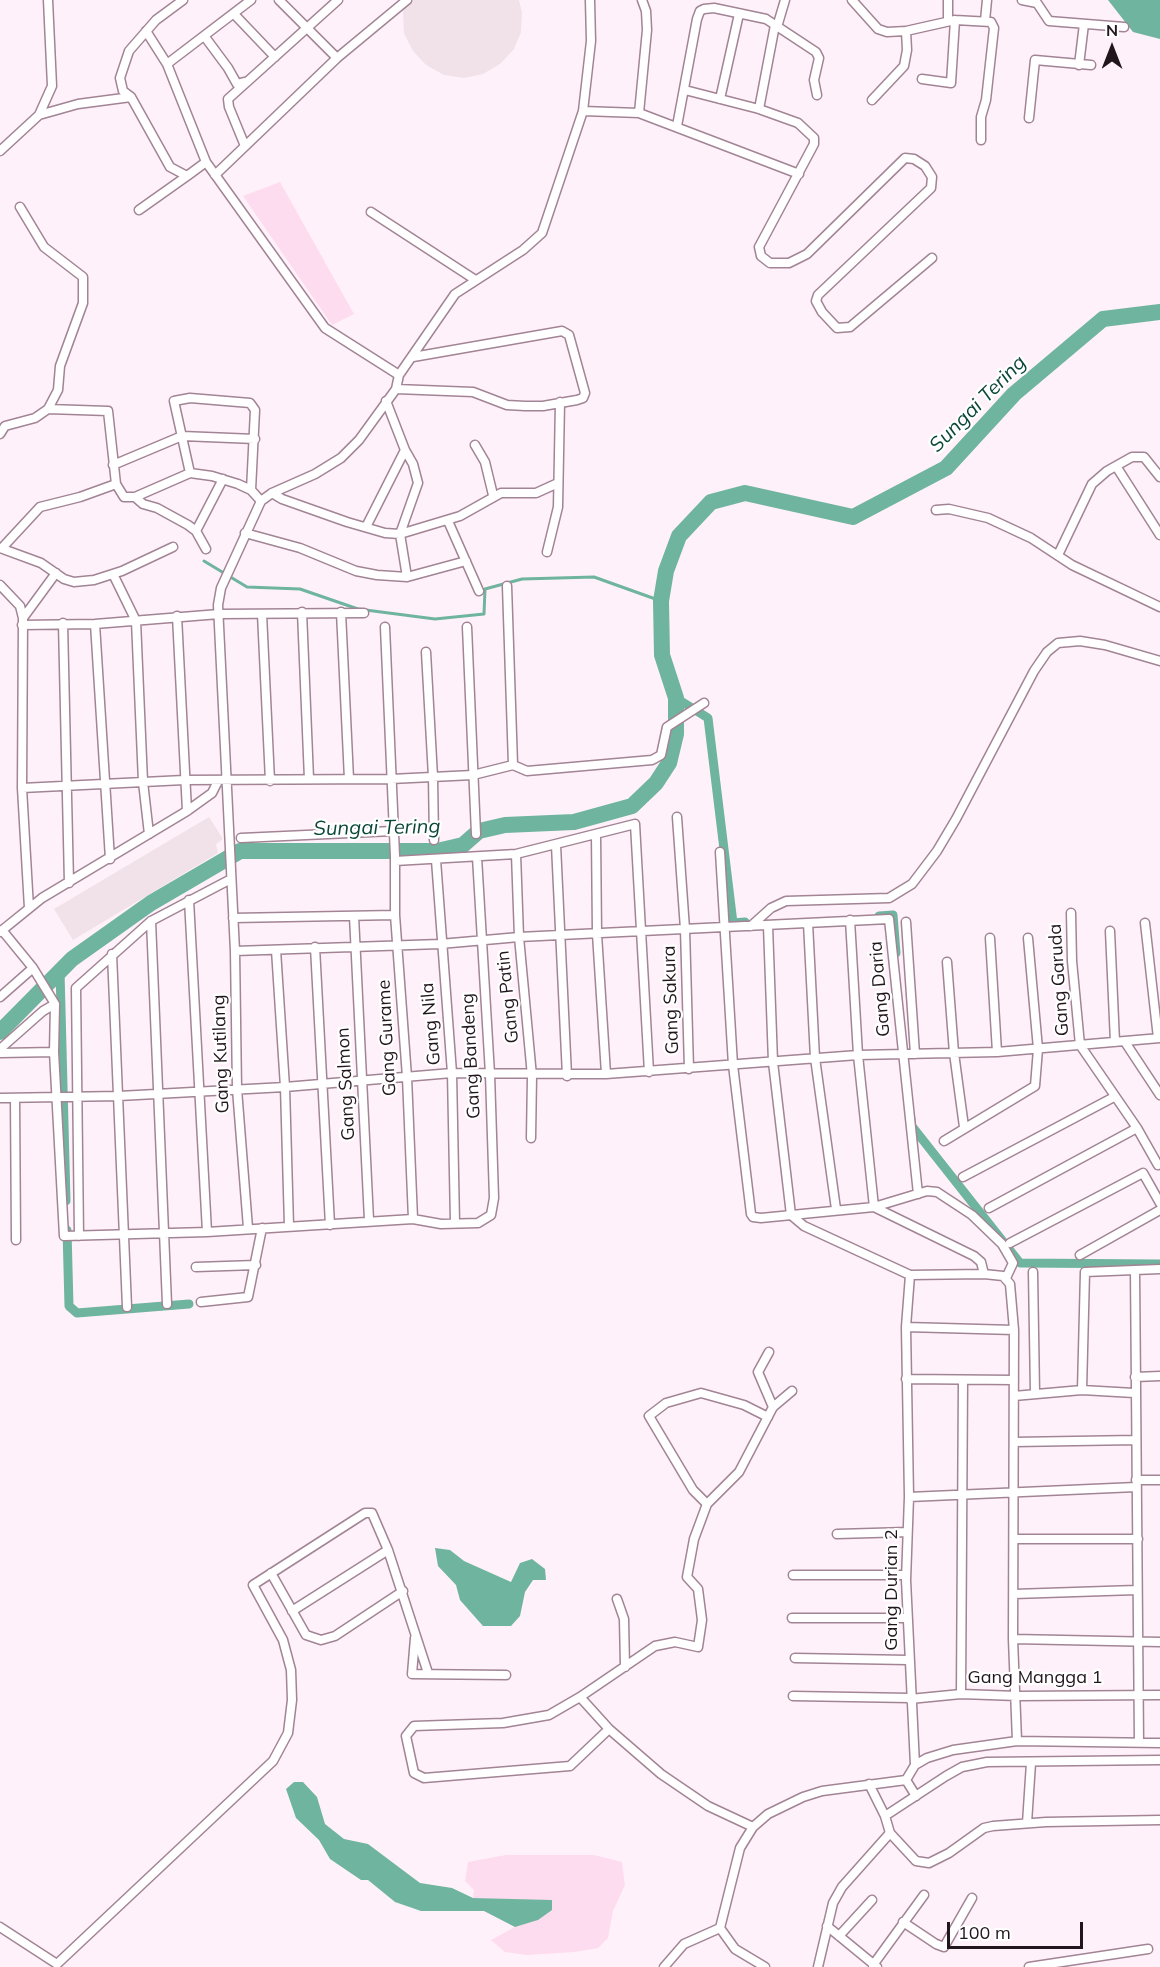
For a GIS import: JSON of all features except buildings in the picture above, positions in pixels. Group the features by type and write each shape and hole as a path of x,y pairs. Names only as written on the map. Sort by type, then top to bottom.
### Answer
{"street":[{"path":"0,151 39,115 48,97 53,76 48,0"},
{"path":"183,0 146,31 129,51 122,66 120,84 138,105 164,161 187,176"},
{"path":"167,64 205,37 250,0"},
{"path":"279,0 337,58"},
{"path":"215,175 337,58 406,0"},
{"path":"48,409 108,411 116,484 121,495 128,498 190,473 223,479 251,490 261,501 272,493 315,474 340,458 359,440 396,389 399,375 447,304 474,279 523,250 542,234 584,111 591,41 590,0"},
{"path":"639,113 647,30 646,11 642,0"},
{"path":"759,109 776,26 785,0"},
{"path":"852,0 878,29 906,31 951,21 991,22 994,28 986,100 981,117 981,140"},
{"path":"922,79 951,83 951,21 948,0"},
{"path":"981,0 986,0 985,21"},
{"path":"1022,0 1036,3 1049,21 1124,27"},
{"path":"245,146 228,103 244,82 275,57 334,1"},
{"path":"676,126 700,11 714,8 766,19 818,55 814,75 817,95"},
{"path":"234,14 275,57"},
{"path":"720,99 739,14"},
{"path":"1079,65 1084,24"},
{"path":"146,31 167,64 206,162 325,328 399,375"},
{"path":"872,100 904,66 907,50 906,31"},
{"path":"205,37 237,84 244,82"},
{"path":"1029,118 1035,60 1091,65"},
{"path":"685,90 759,109 798,123 814,138 814,144 799,174 759,247 761,256 770,263 789,263 807,254 905,158 912,158 925,166 933,181 931,188 818,295 817,304 837,328 850,327 932,258"},
{"path":"39,115 78,104 131,97"},
{"path":"584,111 639,113 799,174"},
{"path":"139,210 206,162"},
{"path":"0,434 5,426 35,418 48,409 58,390 60,366 83,303 83,277 44,247 20,207"},
{"path":"371,212 474,279"},
{"path":"396,389 473,392 507,405 525,406 543,406 583,398 585,393 569,335 562,331 413,357"},
{"path":"190,473 174,401 190,398 253,404 255,439 251,490"},
{"path":"386,401 405,450 413,464 418,483 400,534 407,577"},
{"path":"547,552 555,523 560,402"},
{"path":"113,465 182,436 255,439"},
{"path":"475,445 485,462 493,495"},
{"path":"366,527 405,450"},
{"path":"1059,555 1092,484 1132,457 1144,457 1160,477"},
{"path":"1116,466 1160,535"},
{"path":"196,531 223,479"},
{"path":"272,493 282,499 366,527 385,533 400,534 448,521 493,495 536,493 558,483"},
{"path":"116,484 80,497 40,507 1,548 41,563 74,582 113,574 145,562 173,547"},
{"path":"135,497 143,504 157,508 196,531 206,549"},
{"name":"Gang Kutilang","path":"249,1228 237,1089 235,951 229,843 222,782 219,597 228,570 261,501"},
{"path":"936,510 949,509 988,518 1031,538 1072,565 1160,607"},
{"path":"448,521 479,591"},
{"path":"245,533 300,548 356,571 407,577 466,561"},
{"path":"22,622 56,573"},
{"path":"113,574 136,621 143,782 149,834"},
{"path":"0,585 20,606 22,622 22,788 29,908"},
{"path":"507,586 513,765"},
{"path":"302,612 309,778"},
{"path":"341,612 349,778"},
{"path":"22,622 95,624 219,614 364,613"},
{"path":"262,614 270,781"},
{"path":"177,616 187,811"},
{"path":"63,623 69,883"},
{"path":"95,624 110,859"},
{"name":"Gang Gurame","path":"385,627 395,858 395,915 407,1077 413,1219"},
{"path":"467,627 476,834"},
{"path":"753,925 771,908 795,900 889,898 912,884 938,851 952,827 1034,671 1047,652 1059,644 1080,641 1105,645 1160,661"},
{"path":"426,652 434,840"},
{"path":"22,788 184,780 222,782 309,778 391,779 473,775 513,765 527,771 652,760 661,755 665,731 672,723 704,704"},
{"path":"222,782 212,793 187,811 29,908 1,931 33,968 54,1001 62,1232 66,1236 207,1232 330,1225 369,1220 413,1219 441,1224 455,1223"},
{"name":"Gang Sakura","path":"677,817 685,929 689,1069"},
{"path":"395,858 436,860 516,854 631,823 637,826 649,1072"},
{"path":"241,838 393,831"},
{"path":"596,834 597,934 606,1074"},
{"path":"556,845 567,1076"},
{"path":"720,852 733,1065 751,1214 756,1218 874,1207 918,1194 937,1192 988,1229 1012,1260 1013,1265 1006,1278"},
{"name":"Gang Patin","path":"516,854 519,937 532,1076 531,1138"},
{"name":"Gang Bandeng","path":"455,1223 486,1220 493,1208 490,1074 477,857"},
{"name":"Gang Nila","path":"436,860 440,944 452,1073 455,1223"},
{"path":"78,1236 74,991 79,983 152,921 231,875"},
{"path":"189,900 207,1232"},
{"name":"Gang Garuda","path":"1071,913 1072,961 1080,1045"},
{"path":"233,918 395,915"},
{"name":"Gang Salmon","path":"354,916 369,1220"},
{"path":"850,920 858,1055 874,1207"},
{"name":"Gang Daria","path":"235,951 440,944 519,937 889,920 909,1054 918,1194"},
{"path":"152,921 167,1304"},
{"path":"906,922 909,1054"},
{"path":"808,923 815,1058 836,1209"},
{"path":"0,1098 159,1094 285,1087 452,1073 567,1076 649,1072 858,1055 997,1052 1159,1038 1144,923"},
{"path":"768,926 773,1062 791,1215 804,1226 910,1275 984,1274 1006,1278 1010,1284 1014,1330 1014,1639 1017,1741"},
{"path":"1110,931 1115,1042"},
{"path":"990,938 997,1052"},
{"path":"944,1141 964,1127 1003,1108 1035,1086 1038,1049 1028,938"},
{"path":"315,947 330,1225"},
{"path":"276,950 285,1087 289,1226"},
{"path":"112,954 128,1307"},
{"path":"947,962 954,1053 964,1127"},
{"path":"0,997 33,968"},
{"path":"0,1051 54,1001"},
{"path":"1125,1042 1160,1095"},
{"path":"1010,1243 1159,1165 1137,1128 1080,1045"},
{"path":"0,1051 54,1052"},
{"path":"963,1177 1114,1097"},
{"path":"15,1098 16,1240"},
{"path":"989,1208 1137,1128"},
{"path":"1143,1173 1160,1203"},
{"path":"874,1207 974,1256 981,1262 984,1274"},
{"path":"1080,1255 1160,1210"},
{"path":"201,1302 248,1297 262,1228"},
{"path":"196,1267 255,1265"},
{"path":"1082,1390 1083,1275 1091,1270 1160,1269"},
{"path":"1135,1270 1134,1393 1138,1539 1136,1643 1139,1742"},
{"path":"1033,1272 1035,1393"},
{"name":"Gang Durian 2","path":"910,1275 906,1327 909,1497 906,1618 915,1765"},
{"path":"906,1327 1014,1330"},
{"path":"769,1352 759,1372 773,1407"},
{"path":"1135,1377 1160,1376"},
{"path":"906,1379 1014,1380"},
{"path":"961,1694 963,1380"},
{"path":"1014,1396 1082,1390 1134,1393"},
{"path":"609,1729 573,1764 566,1767 424,1778 414,1773 406,1736 414,1726 503,1723 549,1715 663,1643 675,1642 695,1648 700,1644 702,1620 698,1589 687,1577 694,1539 707,1504 739,1472 773,1407 792,1391"},
{"path":"707,1504 693,1490 649,1416 666,1404 701,1393 736,1402 768,1417"},
{"path":"1014,1442 1136,1440"},
{"path":"909,1497 963,1496 1160,1480"},
{"path":"0,1927 57,1964 273,1761 288,1733 292,1682 289,1657 283,1640 253,1585 369,1512 372,1513 403,1591 415,1637 428,1673"},
{"path":"837,1534 907,1532"},
{"path":"1014,1539 1138,1539"},
{"path":"292,1611 387,1550"},
{"path":"271,1573 306,1635 321,1640 335,1636 403,1591"},
{"path":"793,1575 906,1575"},
{"path":"1014,1594 1136,1590"},
{"path":"616,1599 624,1619 625,1667"},
{"path":"792,1618 906,1618"},
{"path":"415,1637 410,1672 412,1674 506,1675"},
{"path":"1014,1639 1136,1643 1160,1641"},
{"path":"795,1658 908,1660"},
{"name":"Gang Mangga 1","path":"793,1696 910,1698 961,1694 1160,1695"},
{"path":"580,1697 609,1729 661,1774 699,1800 753,1827"},
{"path":"906,1780 915,1765 927,1758 953,1750 1017,1741 1160,1743"},
{"path":"885,1816 962,1767 987,1762 1160,1760"},
{"path":"1027,1823 1031,1763"},
{"path":"906,1780 916,1796"},
{"path":"765,1967 735,1949 720,1928 740,1848 753,1827 768,1814 803,1797 869,1784 906,1780"},
{"path":"869,1784 885,1816 890,1833 916,1861 929,1863 949,1853 984,1828 1027,1823 1160,1820"},
{"path":"818,1967 833,1903 842,1887 890,1833"},
{"path":"826,1926 875,1966 903,1922 924,1895"},
{"path":"903,1922 944,1947 972,1898"},
{"path":"839,1936 872,1900"},
{"path":"664,1967 684,1944 720,1928"},
{"path":"1029,1967 1148,1949"}],"shaded area":[{"path":"406,0 519,0 522,13 521,32 514,49 500,64 483,74 464,78 444,75 426,65 413,51 404,33 403,13"},
{"path":"1108,0 1160,0 1160,39 1133,32"},
{"path":"280,182 354,314 332,325 243,196"},
{"path":"209,817 223,839 216,844 218,853 73,940 54,909"},
{"path":"435,1548 450,1550 464,1561 511,1582 520,1563 532,1559 545,1569 546,1580 533,1580 525,1592 520,1616 511,1626 483,1626 460,1600 456,1585 438,1566"},
{"path":"294,1782 303,1782 317,1797 325,1824 344,1839 368,1844 420,1883 452,1888 473,1898 552,1900 552,1910 538,1920 515,1927 484,1911 421,1911 395,1902 368,1880 361,1880 330,1859 319,1840 296,1818 286,1789"},
{"path":"506,1855 594,1855 622,1862 625,1885 613,1911 608,1938 598,1948 575,1952 527,1955 505,1952 491,1940 515,1927 538,1920 551,1901 473,1898 474,1890 465,1881 468,1862"}],"waterway":[{"name":"Sungai Tering","path":"0,1032 72,959 151,903 240,851 437,851 463,845 479,831 505,825 574,822 632,806 656,783 669,763 676,734 676,698 662,655 661,601 666,571 679,536 711,502 745,493 853,517 946,468 1014,394 1103,319 1160,312"},
{"path":"204,561 247,587 300,589 358,609 435,619 484,614 485,589 522,579 594,577 661,601"},
{"path":"676,698 708,718 733,923 745,922"},
{"path":"879,916 893,915 896,953"},
{"path":"60,971 66,1201"},
{"path":"911,1119 911,1125 1020,1263 1160,1264"},
{"path":"67,1230 69,1306 77,1313 189,1304"}]}
